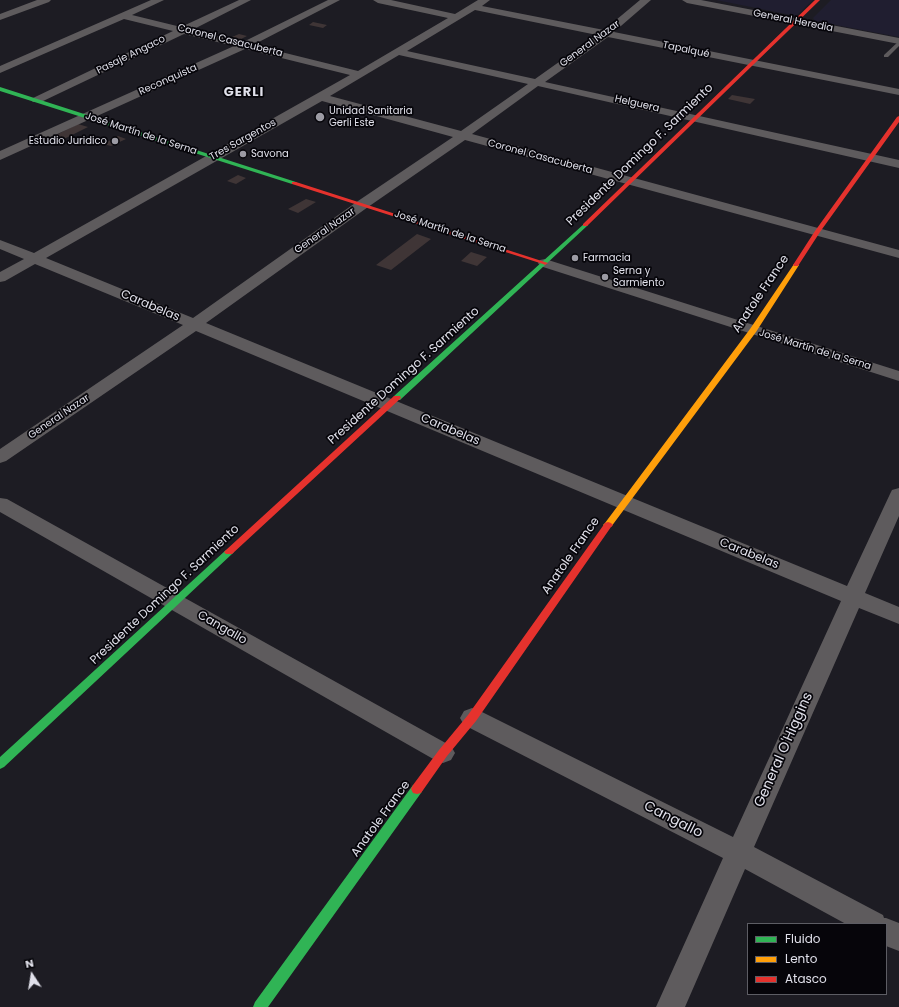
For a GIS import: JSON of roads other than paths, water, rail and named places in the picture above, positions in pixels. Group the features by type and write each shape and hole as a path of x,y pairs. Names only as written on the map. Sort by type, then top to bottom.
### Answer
{"street":[{"path":"0,17 46,0"},
{"path":"0,70 159,0"},
{"name":"Pasaje Angaco","path":"37,100 246,0"},
{"name":"Reconquista","path":"0,156 245,45 335,0"},
{"path":"378,0 456,18"},
{"name":"Tres Sargentos","path":"0,278 212,157 321,97 485,0"},
{"name":"General Nazar","path":"0,457 194,325 363,204 462,136 606,33 646,0"},
{"name":"General Heredia","path":"687,0 899,42"},
{"name":"Presidente Domingo F. Sarmiento","path":"0,764 175,601 545,263 628,181 818,0"},
{"name":"Tapalqué","path":"473,7 899,92"},
{"name":"Coronel Casacuberta","path":"124,16 359,74"},
{"name":"Helguera","path":"399,52 695,117 899,164"},
{"name":"José Martín de la Serna","path":"0,89 899,376"},
{"name":"Coronel Casacuberta","path":"321,97 899,254"},
{"name":"Anatole France","path":"260,1007 443,753 472,718 624,503 753,330 817,232 899,118"},
{"name":"Carabelas","path":"0,244 899,616"},
{"name":"General O'Higgins","path":"670,1007 899,494"},
{"name":"Cangallo","path":"0,504 443,753"},
{"name":"Cangallo","path":"472,718 738,852 871,923"},
{"path":"887,932 899,938"}],"lane":[{"path":"886,56 899,42"}],"place":[{"name":"Unidad Sanitaria Gerli Este","path":"320,117"},
{"name":"Estudio Juridico","path":"115,141"},
{"name":"Savona","path":"243,154"},
{"name":"Farmacia","path":"575,258"},
{"name":"Serna y Sarmiento","path":"605,277"}],"district":[{"name":"GERLI","path":"244,93"}]}
